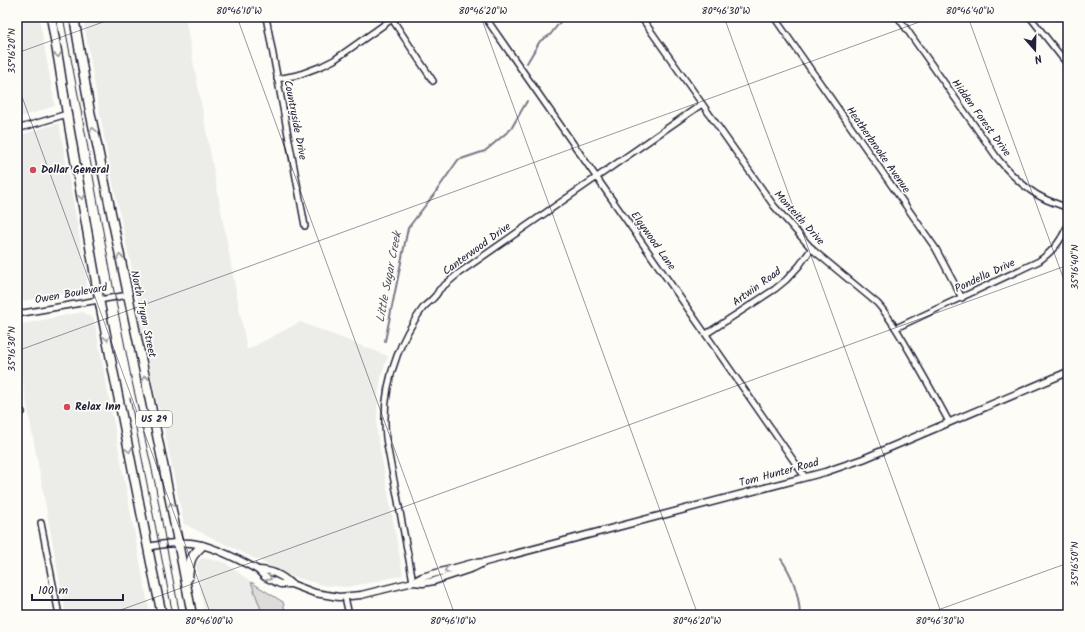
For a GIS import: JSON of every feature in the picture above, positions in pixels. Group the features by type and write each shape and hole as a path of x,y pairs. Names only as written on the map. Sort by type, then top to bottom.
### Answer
{"main road":[{"name":"US 29","path":"51,17 99,299 162,615"},
{"name":"North Tryon Street","path":"74,17 89,106 179,543 192,615"},
{"path":"187,589 190,560 194,553 202,546"}],"street":[{"name":"Countryside Drive","path":"266,17 305,226"},
{"name":"Elgywood Lane","path":"485,17 805,477"},
{"name":"Monteith Drive","path":"642,17 766,196 812,248 884,310 896,328 949,422"},
{"name":"Heatherbrooke Avenue","path":"774,17 936,249 962,298"},
{"name":"Hidden Forest Drive","path":"898,17 1008,172 1026,188 1046,200 1068,208"},
{"path":"1030,17 1068,64"},
{"path":"278,79 298,75 334,60 394,18 433,81"},
{"name":"Canterwood Drive","path":"413,582 386,426 387,397 391,375 397,355 412,324 425,306 452,278 702,104"},
{"path":"17,129 67,114"},
{"name":"Pondella Drive","path":"896,328 1039,261 1055,247 1068,225"},
{"name":"Artwin Road","path":"706,334 775,289 799,266 812,248"},
{"name":"Owen Boulevard","path":"17,314 128,295"},
{"name":"Tom Hunter Road","path":"148,547 179,543 193,543 233,557 258,570 267,570 272,572 284,578 291,584 314,593 339,597 361,595 413,582 422,577 473,563 485,562 825,472 863,459 1068,372"},
{"path":"41,523 60,615"},
{"path":"345,597 349,615"}],"shaded area":[{"path":"17,17 39,17 55,106 17,118"},
{"path":"83,17 185,17 247,350 300,322 388,356 382,373 378,395 377,433 403,575 346,587 323,585 291,576 184,524 139,319 140,309 113,183"},
{"path":"59,123 87,279 85,289 17,302 17,136"},
{"path":"83,312 94,319 150,615 66,615 17,351 17,325"},
{"path":"202,558 224,562 251,582 264,615 205,615 196,567 197,562"},
{"path":"251,582 283,602 286,615 263,615"}],"waterway":[{"name":"Little Sugar Creek","path":"527,63 540,41 550,35 560,22 556,17"},
{"name":"Little Sugar Creek","path":"385,341 408,228 458,160 485,151 511,129 527,101"},
{"path":"781,559 795,586 800,615"}],"tram line":[{"path":"63,17 115,297 155,483 180,615"},
{"path":"130,398 173,615"}],"place":[{"name":"Dollar General","path":"33,170"},
{"name":"Relax Inn","path":"67,407"}]}
